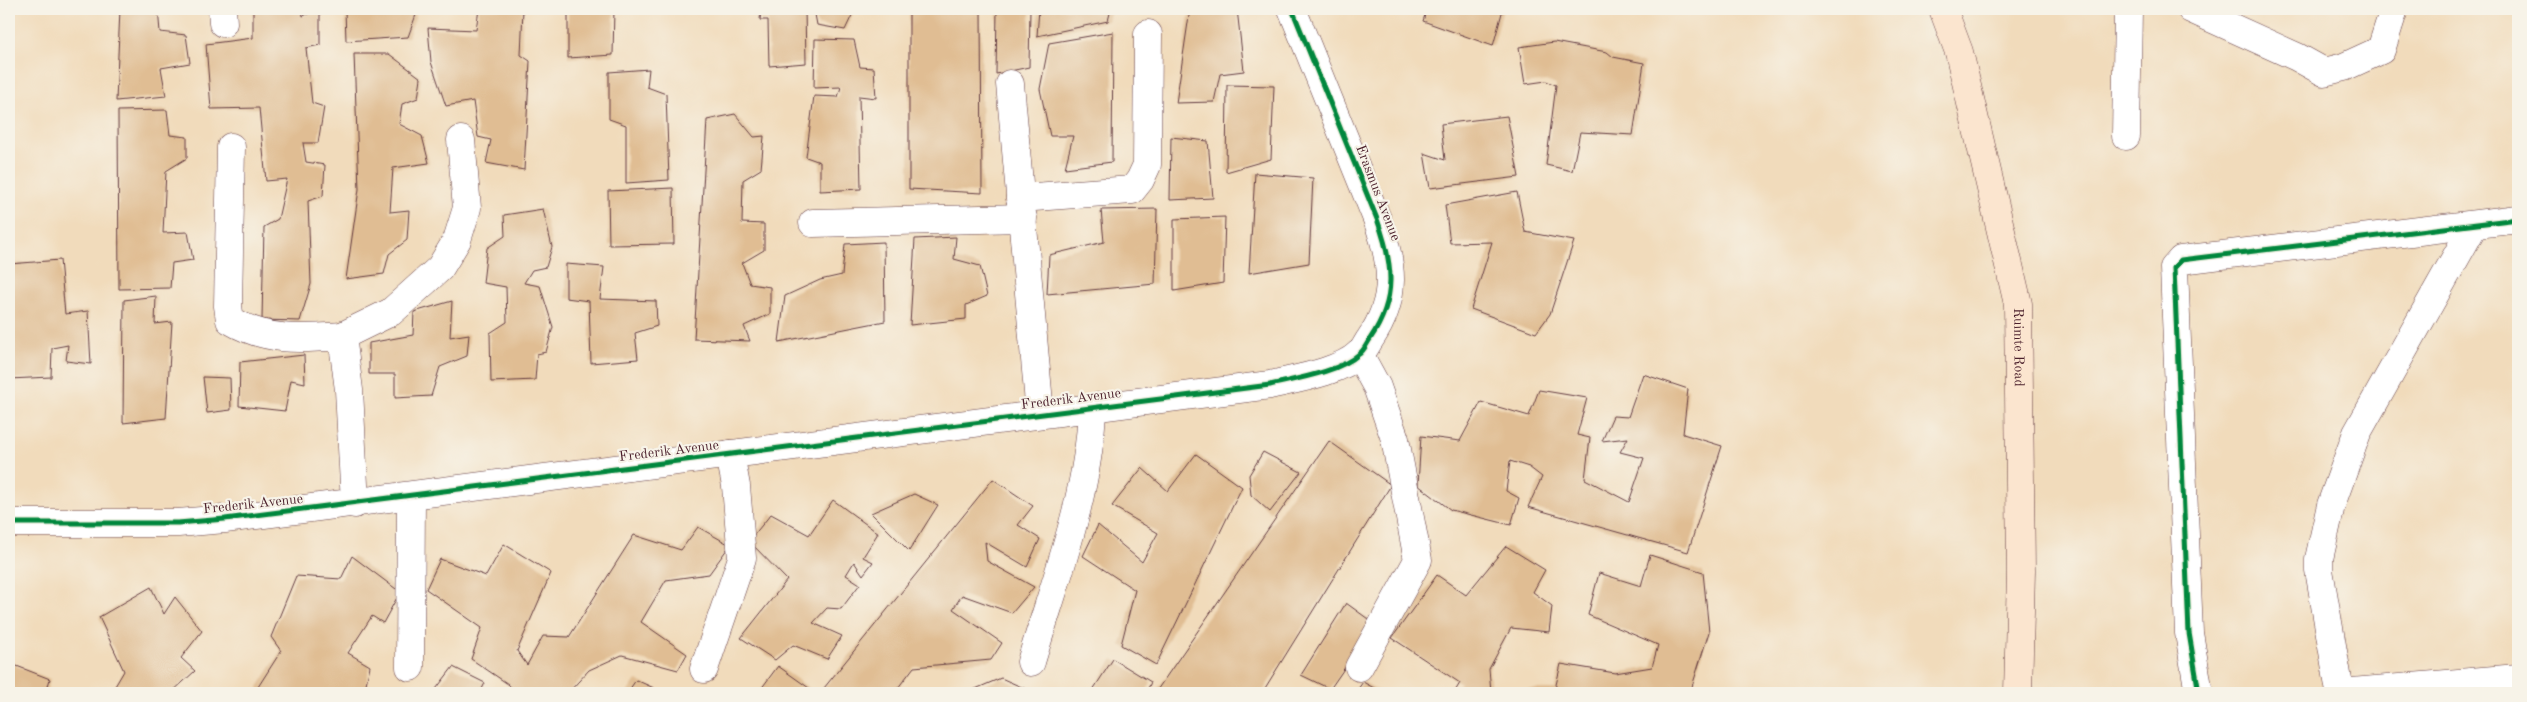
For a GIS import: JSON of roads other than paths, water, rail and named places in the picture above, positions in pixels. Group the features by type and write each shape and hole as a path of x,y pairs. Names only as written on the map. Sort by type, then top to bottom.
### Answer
{"main road":[{"name":"Ruimte Road","path":"1943,9 1959,52 2018,304 2021,571 2019,686"}],"street":[{"name":"Erasmus Avenue","path":"1292,9 1328,92 1388,250 1391,277 1388,301 1380,325 1359,354 1329,370"},
{"path":"2126,136 2128,9"},
{"path":"2190,9 2296,57 2324,72 2344,68 2381,50 2394,9"},
{"path":"813,223 1022,208 1132,190 1140,180 1147,165 1148,34"},
{"path":"1010,84 1040,414"},
{"path":"231,147 228,306 230,320 249,331 293,340 342,336 391,312 440,268 457,240 467,208 460,140"},
{"path":"2199,693 2189,633 2174,268 2181,260 2189,258 2518,219"},
{"path":"2474,225 2357,433 2332,505 2319,559 2319,570 2340,693 2518,678"},
{"path":"342,336 349,390 355,504"},
{"path":"1359,354 1378,387 1395,439 1418,560 1359,667"},
{"name":"Frederik Avenue","path":"9,523 178,523 355,504 1270,385 1329,370"},
{"path":"1031,662 1079,498 1091,435 1092,409"},
{"path":"704,669 742,558 736,486 730,454"},
{"path":"410,667 411,496"}]}
